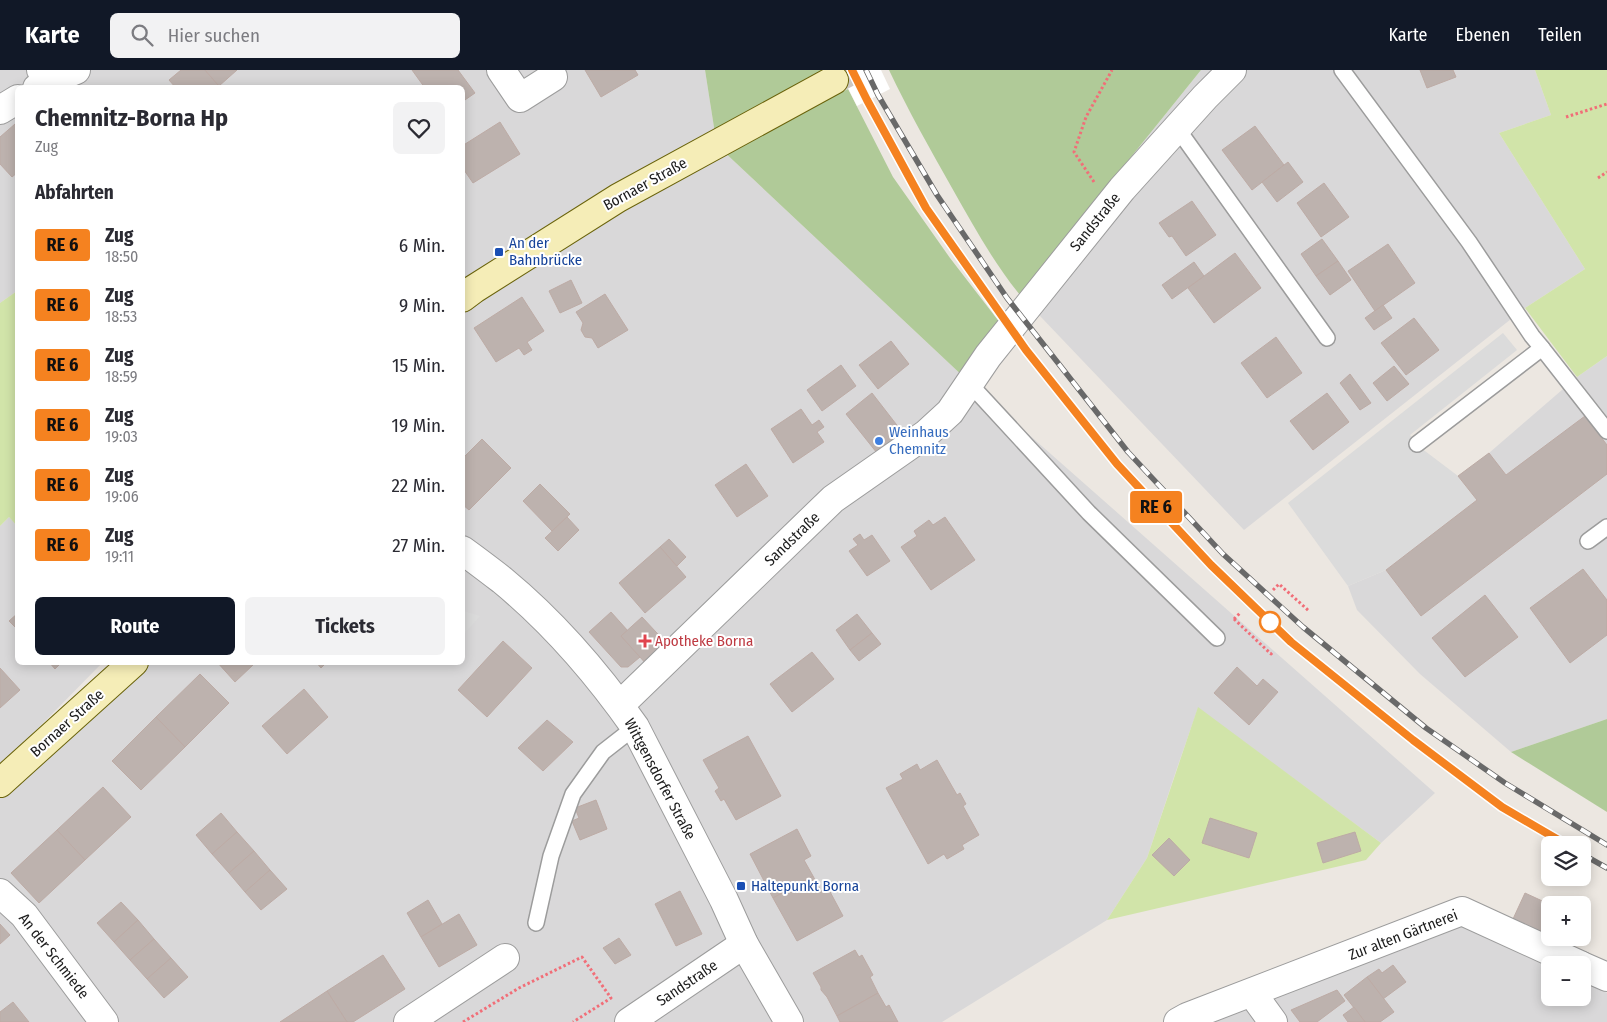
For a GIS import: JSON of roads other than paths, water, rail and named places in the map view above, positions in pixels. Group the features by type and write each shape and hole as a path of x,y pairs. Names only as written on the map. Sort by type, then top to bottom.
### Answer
{"main road":[{"name":"Bornaer Straße","path":"465,296 618,198 834,80"},
{"name":"Bornaer Straße","path":"0,783 131,665"}],"street":[{"path":"45,81 76,70"},
{"path":"501,70 520,98 553,77"},
{"name":"Sandstraße","path":"620,705 834,499 926,434 950,412 1000,341 1110,204 1205,97 1232,70"},
{"path":"0,110 15,101"},
{"name":"Wittgensdorfer Straße","path":"465,552 503,580 566,641 620,705 635,727 706,865 744,944 789,1022"},
{"name":"An der Schmiede","path":"0,893 24,915 104,1022"},
{"name":"Zur alten Gärtnerei","path":"1178,1022 1186,1017 1462,911 1559,956"},
{"name":"Sandstraße","path":"629,1022 744,944"},
{"path":"408,1022 505,958"},
{"name":"Zur alten Gärtnerei","path":"1591,970 1607,977"},
{"path":"1252,993 1273,1022"}],"lane":[{"path":"1342,70 1469,242 1532,336 1607,431"},
{"path":"1177,128 1327,338"},
{"path":"1418,444 1542,348"},
{"path":"969,383 1089,513 1217,638"},
{"path":"1588,541 1607,527"},
{"path":"536,923 551,856 573,794 603,752 635,727"}],"tunnel":[{"path":"834,80 853,70"}],"railway":[{"path":"852,70 926,207 1026,350 1117,464 1211,565 1291,642 1413,740 1502,807 1552,836"},
{"path":"866,70 878,95 937,195 1007,298 1128,452 1223,554 1303,627 1426,728 1505,783 1607,845"},
{"path":"1591,859 1607,868"}],"train":[{"path":"852,70 926,208 1026,350 1117,464 1211,565 1291,642 1413,740 1502,807 1552,836"}],"place":[{"name":"An der Bahnbrücke","path":"499,252"},
{"name":"Weinhaus Chemnitz","path":"879,441"},
{"name":"Apotheke Borna","path":"645,641"},
{"name":"Haltepunkt Borna","path":"741,886"}]}
